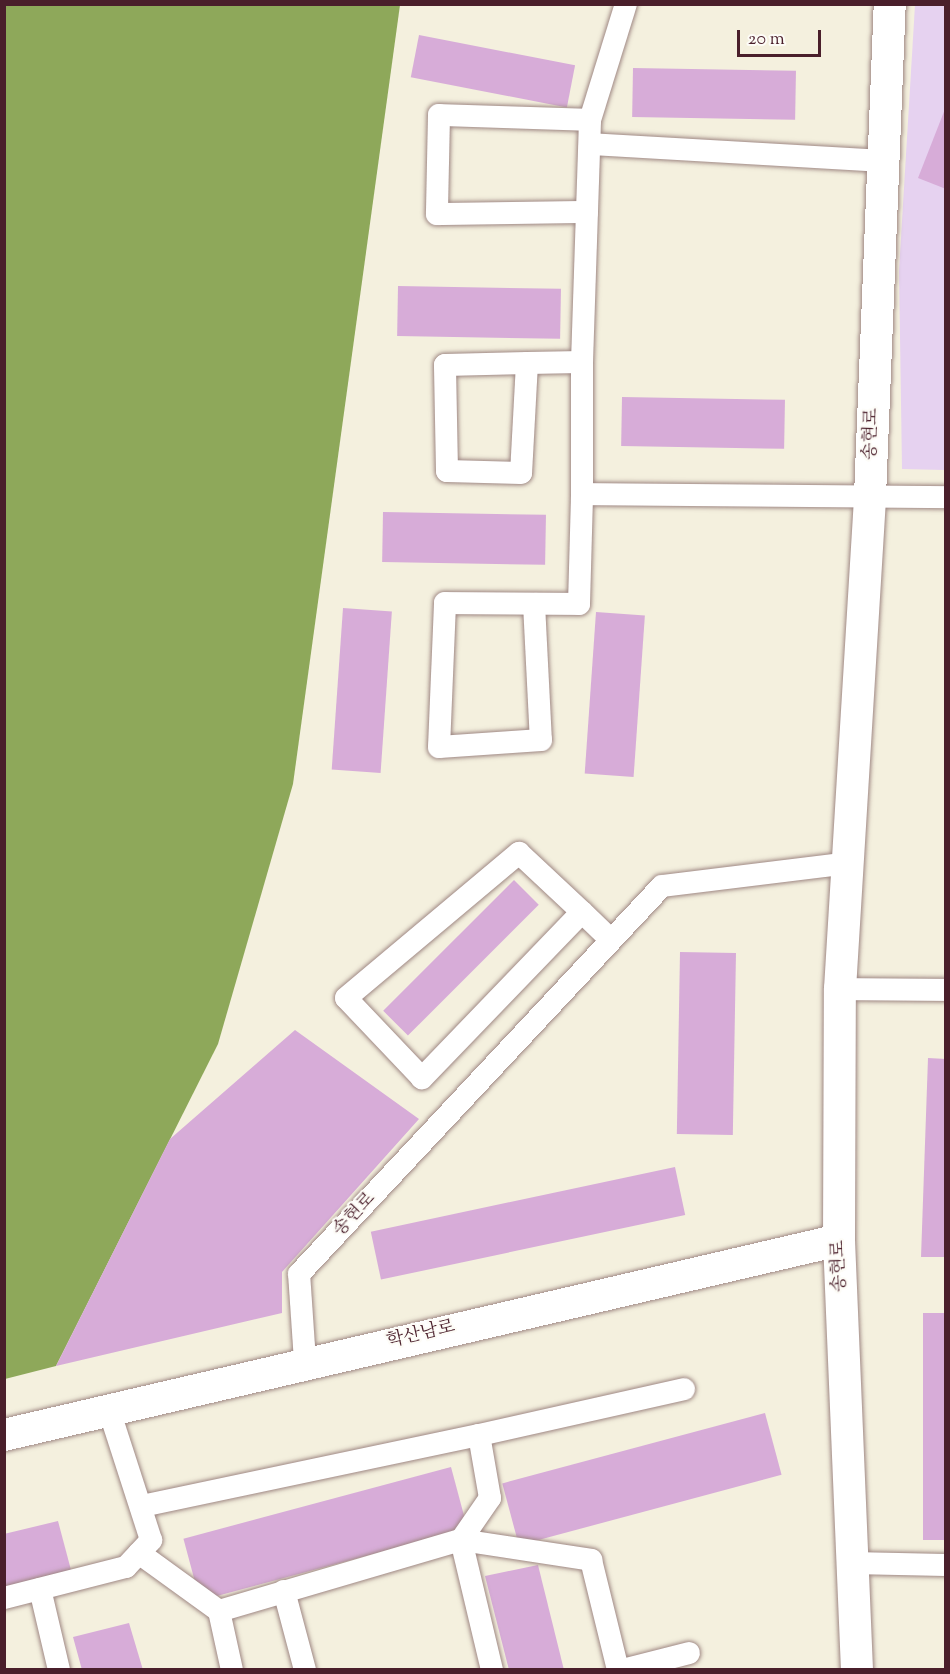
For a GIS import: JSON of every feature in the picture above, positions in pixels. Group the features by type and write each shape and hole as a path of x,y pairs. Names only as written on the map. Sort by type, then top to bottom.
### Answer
{"main road":[{"name":"송현로","path":"857,1670 839,1240 840,989 870,496 890,4"},
{"name":"학산남로","path":"4,1435 305,1361 839,1240"}],"street":[{"path":"534,604 541,740 439,747 445,603 579,604 582,362 590,120 624,5"},
{"path":"587,212 437,213 439,115 590,120"},
{"path":"590,144 882,161"},
{"path":"527,363 521,472 447,471 445,365 527,363 582,362"},
{"path":"582,494 945,497"},
{"path":"582,912 422,1078 346,998 519,853 582,912 611,940"},
{"name":"송현로","path":"305,1361 299,1274 662,886 848,862"},
{"path":"840,989 945,990"},
{"path":"142,1506 684,1389"},
{"path":"4,1598 126,1567 151,1540 142,1506 109,1410"},
{"path":"479,1435 490,1498 461,1540 492,1670"},
{"path":"219,1611 461,1540 591,1560 618,1670"},
{"path":"139,1553 219,1611 232,1670"},
{"path":"851,1563 945,1565"},
{"path":"40,1589 59,1670"},
{"path":"284,1591 305,1670"},
{"path":"623,1670 689,1653"}],"shaded area":[{"path":"915,5 945,5 945,470 902,469 899,271"}],"green space":[{"path":"5,5 400,5 293,784 218,1044 56,1366 5,1379"}],"building":[{"path":"419,35 575,65 567,108 411,77"},
{"path":"633,68 796,71 795,120 632,117"},
{"path":"946,109 946,189 918,178"},
{"path":"398,286 561,289 560,339 397,336"},
{"path":"622,397 785,400 784,449 621,446"},
{"path":"383,512 546,515 545,565 382,562"},
{"path":"343,608 392,611 381,773 332,770"},
{"path":"596,612 645,615 634,777 585,774"},
{"path":"514,880 539,905 408,1036 383,1011"},
{"path":"680,952 736,953 733,1135 677,1134"},
{"path":"295,1030 419,1119 282,1272 282,1313 56,1366 170,1139"},
{"path":"928,1058 946,1059 946,1257 921,1257"},
{"path":"675,1167 685,1215 381,1280 371,1232"},
{"path":"923,1313 946,1313 946,1540 923,1540"},
{"path":"765,1413 782,1475 519,1545 502,1483"},
{"path":"451,1467 468,1529 200,1601 183,1539"},
{"path":"58,1521 71,1570 4,1587 4,1534"},
{"path":"538,1565 564,1670 509,1670 485,1576"},
{"path":"129,1623 143,1670 82,1670 73,1637"}]}
